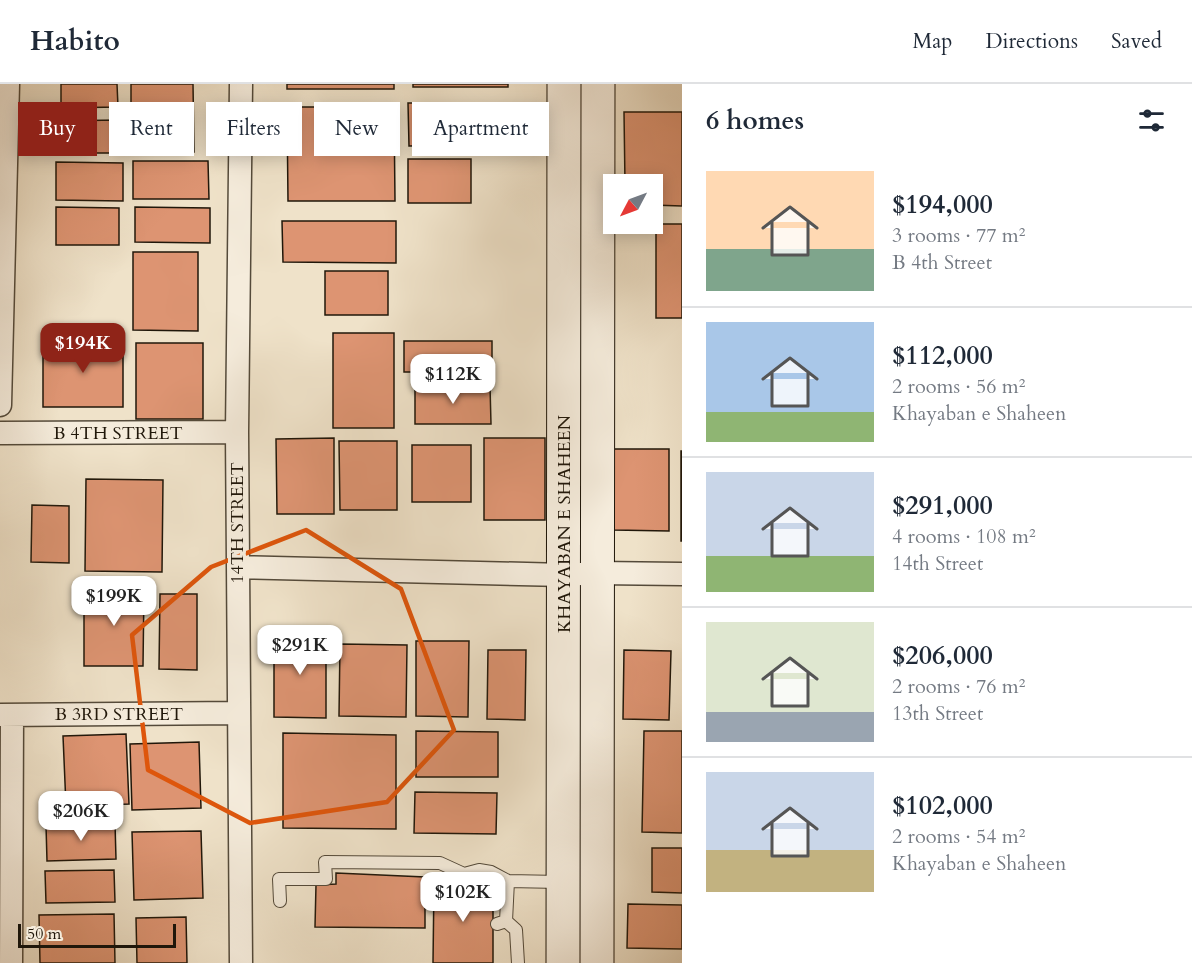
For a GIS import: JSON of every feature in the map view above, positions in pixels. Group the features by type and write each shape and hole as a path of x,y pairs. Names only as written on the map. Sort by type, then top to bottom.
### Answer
{"main road":[{"name":"KHAYABAN E SHAHEEN","path":"563,963 565,882 564,84"},
{"name":"KHAYABAN E SHAHEEN","path":"597,963 598,84"}],"street":[{"path":"0,405 8,84"},
{"name":"14TH STREET","path":"241,84 237,432 241,963"},
{"name":"B 4TH STREET","path":"0,434 237,432"},
{"path":"238,567 564,575 682,574"},
{"name":"B 3RD STREET","path":"6,715 238,713"},
{"path":"6,715 11,963"}],"lane":[{"path":"280,901 279,879 326,879 325,862 440,863 464,874 479,870 491,872 508,881 565,882"},
{"path":"508,881 502,923 516,930 519,949 518,963"}],"highlighted area":[{"path":"306,530 401,589 454,730 387,802 250,823 148,770 132,635 211,567"}],"building":[{"path":"61,84 117,84 118,102 109,102 109,107 97,107 97,102 61,102"},
{"path":"131,84 193,84 193,102 131,102"},
{"path":"287,84 394,84 394,89 287,89"},
{"path":"413,84 508,84 508,87 413,87"},
{"path":"408,103 412,103 412,146 409,146"},
{"path":"302,107 314,107 314,156 395,156 395,201 288,201 288,156 302,156"},
{"path":"624,112 682,112 682,206 663,205 663,174 625,174"},
{"path":"97,120 109,120 109,153 97,153"},
{"path":"408,159 471,159 471,203 408,203"},
{"path":"133,161 208,161 209,199 133,199"},
{"path":"56,162 123,163 123,201 56,200"},
{"path":"56,207 119,208 119,245 56,245"},
{"path":"135,207 210,208 210,243 135,242"},
{"path":"282,221 396,221 396,263 283,262"},
{"path":"663,224 682,224 682,318 656,318 656,234 663,234"},
{"path":"133,252 198,252 198,331 133,330"},
{"path":"325,271 388,271 388,315 325,315"},
{"path":"333,333 394,333 394,428 333,428"},
{"path":"43,341 123,341 123,407 43,407"},
{"path":"404,341 492,341 492,372 404,372"},
{"path":"136,343 203,343 203,419 136,419"},
{"path":"415,386 490,386 491,424 415,424"},
{"path":"334,438 334,514 277,514 276,439"},
{"path":"484,438 545,438 545,520 484,520"},
{"path":"339,441 397,441 397,510 340,510"},
{"path":"412,445 471,445 471,502 412,502"},
{"path":"614,449 669,449 669,531 614,530"},
{"path":"682,451 682,541 681,541"},
{"path":"86,479 163,480 162,572 85,571"},
{"path":"32,505 69,506 69,563 31,562"},
{"path":"84,588 144,589 143,666 84,666"},
{"path":"160,594 197,594 197,670 159,669"},
{"path":"274,635 326,636 326,718 274,717"},
{"path":"416,641 469,641 468,717 416,716"},
{"path":"340,644 407,645 406,717 339,716"},
{"path":"488,650 526,650 525,720 487,719"},
{"path":"624,650 671,651 669,720 623,719"},
{"path":"416,731 498,732 498,777 416,777"},
{"path":"644,731 682,731 682,833 642,832"},
{"path":"283,733 396,735 396,829 283,828"},
{"path":"126,734 129,804 66,806 63,736"},
{"path":"199,742 201,808 132,810 130,744"},
{"path":"415,792 497,793 496,834 414,833"},
{"path":"115,823 116,859 47,861 46,825"},
{"path":"201,831 203,898 134,900 132,832"},
{"path":"652,848 682,848 682,893 652,892"},
{"path":"114,870 115,902 46,903 45,871"},
{"path":"336,873 425,877 425,928 315,927 316,885 336,884"},
{"path":"434,883 493,884 493,963 433,963"},
{"path":"628,904 682,905 682,949 627,948"},
{"path":"114,914 115,963 40,963 39,915"},
{"path":"186,917 187,963 137,963 136,918"}]}
